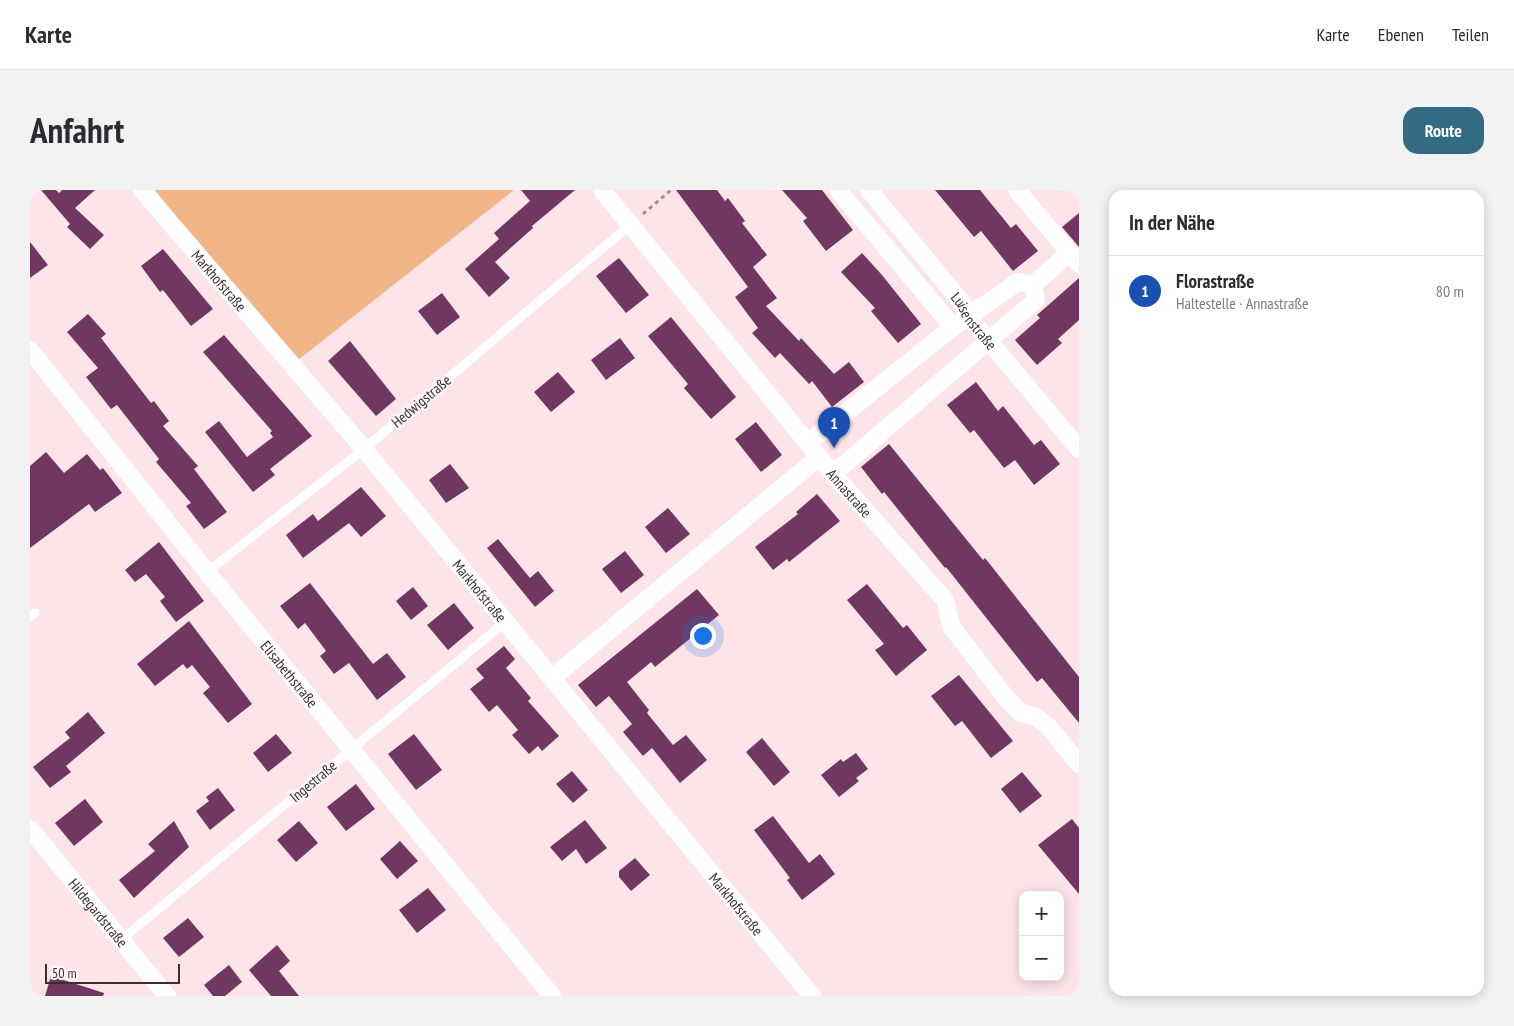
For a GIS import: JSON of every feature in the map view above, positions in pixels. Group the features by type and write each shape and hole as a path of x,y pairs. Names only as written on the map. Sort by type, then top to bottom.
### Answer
{"street":[{"name":"Markhofstraße","path":"142,190 364,449 504,623 552,678 812,996"},
{"name":"Annastraße","path":"602,190 833,474 945,600 951,626 1006,698 1021,713 1036,717 1048,726 1079,764"},
{"name":"Luisenstraße","path":"838,190 954,327"},
{"name":"Luisenstraße","path":"869,190 962,304 968,316 989,342 1079,449"},
{"path":"808,443 968,316 1018,282 1033,285 1074,258 1017,190"},
{"path":"833,474 1036,300 1033,285"},
{"name":"Elisabethstraße","path":"30,350 207,572 552,996"},
{"path":"552,678 820,457"},
{"name":"Hildegardstraße","path":"30,829 167,996"}],"lane":[{"name":"Hedwigstraße","path":"207,572 364,449 630,225"},
{"name":"Ingestraße","path":"121,940 504,623"}],"path":[{"path":"630,225 671,190"}],"shaded area":[{"path":"155,190 514,190 293,364"}],"building":[{"path":"41,190 56,190 59,193 62,190 95,190 75,208 104,235 90,249 67,227 70,224"},
{"path":"521,190 575,190 532,226 533,228 495,262 510,278 489,297 465,269 499,239 494,233 530,201"},
{"path":"676,190 717,190 725,201 728,198 745,221 742,223 767,255 753,267 777,298 766,306 799,341 801,338 834,374 849,362 864,382 832,407 812,381 809,384 780,353 775,358 752,333 758,328 735,297 748,287"},
{"path":"782,190 822,190 853,230 826,251 803,221 807,218"},
{"path":"935,190 980,190 1011,228 1016,224 1038,251 1013,271 981,231 974,237"},
{"path":"1079,213 1079,247 1062,227"},
{"path":"30,242 48,265 30,278"},
{"path":"163,249 213,309 191,326 163,290 160,292 141,266"},
{"path":"862,253 921,324 898,343 871,311 875,308 841,272"},
{"path":"619,258 649,295 626,313 596,276"},
{"path":"1079,278 1079,320 1058,339 1062,343 1037,365 1015,340 1040,318 1037,315"},
{"path":"442,293 460,317 437,335 418,311"},
{"path":"88,314 106,334 101,338 151,403 154,401 169,421 163,426 198,466 194,469 227,512 204,529 186,506 191,503 156,462 159,459 117,405 111,409 86,377 98,368 67,332"},
{"path":"671,317 736,397 711,419 684,388 688,384 648,336"},
{"path":"224,335 312,436 270,469 275,475 253,492 205,432 219,421 247,457 273,437 270,433 272,431 203,352"},
{"path":"620,338 635,358 606,380 591,360"},
{"path":"350,341 396,399 376,416 328,361"},
{"path":"558,372 575,392 551,412 534,392"},
{"path":"976,382 998,411 1003,406 1034,445 1041,440 1060,464 1034,485 1015,460 1004,468 974,430 970,433 947,405"},
{"path":"756,422 782,455 761,472 735,439"},
{"path":"889,444 983,560 985,558 1079,677 1079,723 1042,678 1037,682 946,567 861,467"},
{"path":"46,452 64,473 87,454 100,470 103,468 122,493 95,512 89,504 30,548 30,466"},
{"path":"450,464 469,488 446,503 429,480"},
{"path":"361,487 386,516 361,537 349,523 303,558 286,535 313,514 318,521"},
{"path":"817,494 840,521 789,562 787,559 773,570 755,547 798,514 796,512"},
{"path":"668,508 690,534 666,553 645,527"},
{"path":"498,539 530,578 538,571 554,591 535,607 487,548"},
{"path":"159,542 204,601 176,622 160,601 165,597 146,574 135,582 125,570"},
{"path":"625,551 644,575 621,593 602,569"},
{"path":"310,583 373,664 387,653 406,677 377,700 349,663 334,674 320,656 326,651 305,623 298,629 280,606"},
{"path":"867,584 903,628 907,625 927,650 896,676 875,650 884,644 847,600"},
{"path":"413,587 428,606 411,620 396,601"},
{"path":"697,589 719,615 655,667 651,662 627,682 649,710 647,713 673,745 686,735 707,760 680,783 652,748 643,756 623,732 632,724 609,696 596,707 578,685"},
{"path":"454,603 474,628 448,650 427,625"},
{"path":"189,621 252,704 228,723 203,693 210,687 192,665 187,669 183,664 155,686 137,664"},
{"path":"504,646 515,659 506,668 531,698 528,701 559,736 542,751 538,746 529,754 512,735 518,730 497,705 489,712 470,689 484,678 476,669"},
{"path":"959,675 1013,741 991,758 962,721 955,726 931,696"},
{"path":"88,712 105,733 66,766 71,772 50,788 33,767 70,738 65,732"},
{"path":"276,734 292,753 268,772 253,753"},
{"path":"414,734 442,770 416,790 388,754"},
{"path":"762,738 790,772 774,786 746,752"},
{"path":"856,753 868,769 856,778 859,781 839,797 821,775 841,759 843,762"},
{"path":"572,771 588,790 573,803 556,784"},
{"path":"1022,772 1042,796 1020,813 1001,789"},
{"path":"356,784 375,809 346,831 327,807"},
{"path":"218,788 235,810 210,830 196,811 209,801 206,797"},
{"path":"85,799 103,822 74,846 55,823"},
{"path":"773,816 809,863 820,854 835,874 802,900 787,880 790,878 754,830"},
{"path":"1072,819 1079,828 1079,894 1038,845"},
{"path":"585,820 607,848 586,864 576,849 562,861 550,847"},
{"path":"174,821 189,847 134,898 119,880 155,851 148,844"},
{"path":"299,821 318,843 296,862 277,840"},
{"path":"400,841 418,861 397,879 380,859"},
{"path":"635,858 650,875 631,891 619,877 619,871"},
{"path":"428,888 446,910 417,933 399,910"},
{"path":"188,918 204,937 179,957 163,938"},
{"path":"277,945 290,961 279,971 299,996 271,996 249,970"},
{"path":"229,965 242,982 225,996 213,996 204,985"},
{"path":"51,976 104,993 103,996 45,996"}],"place":[{"name":"Florastraße","path":"834,448"}]}
